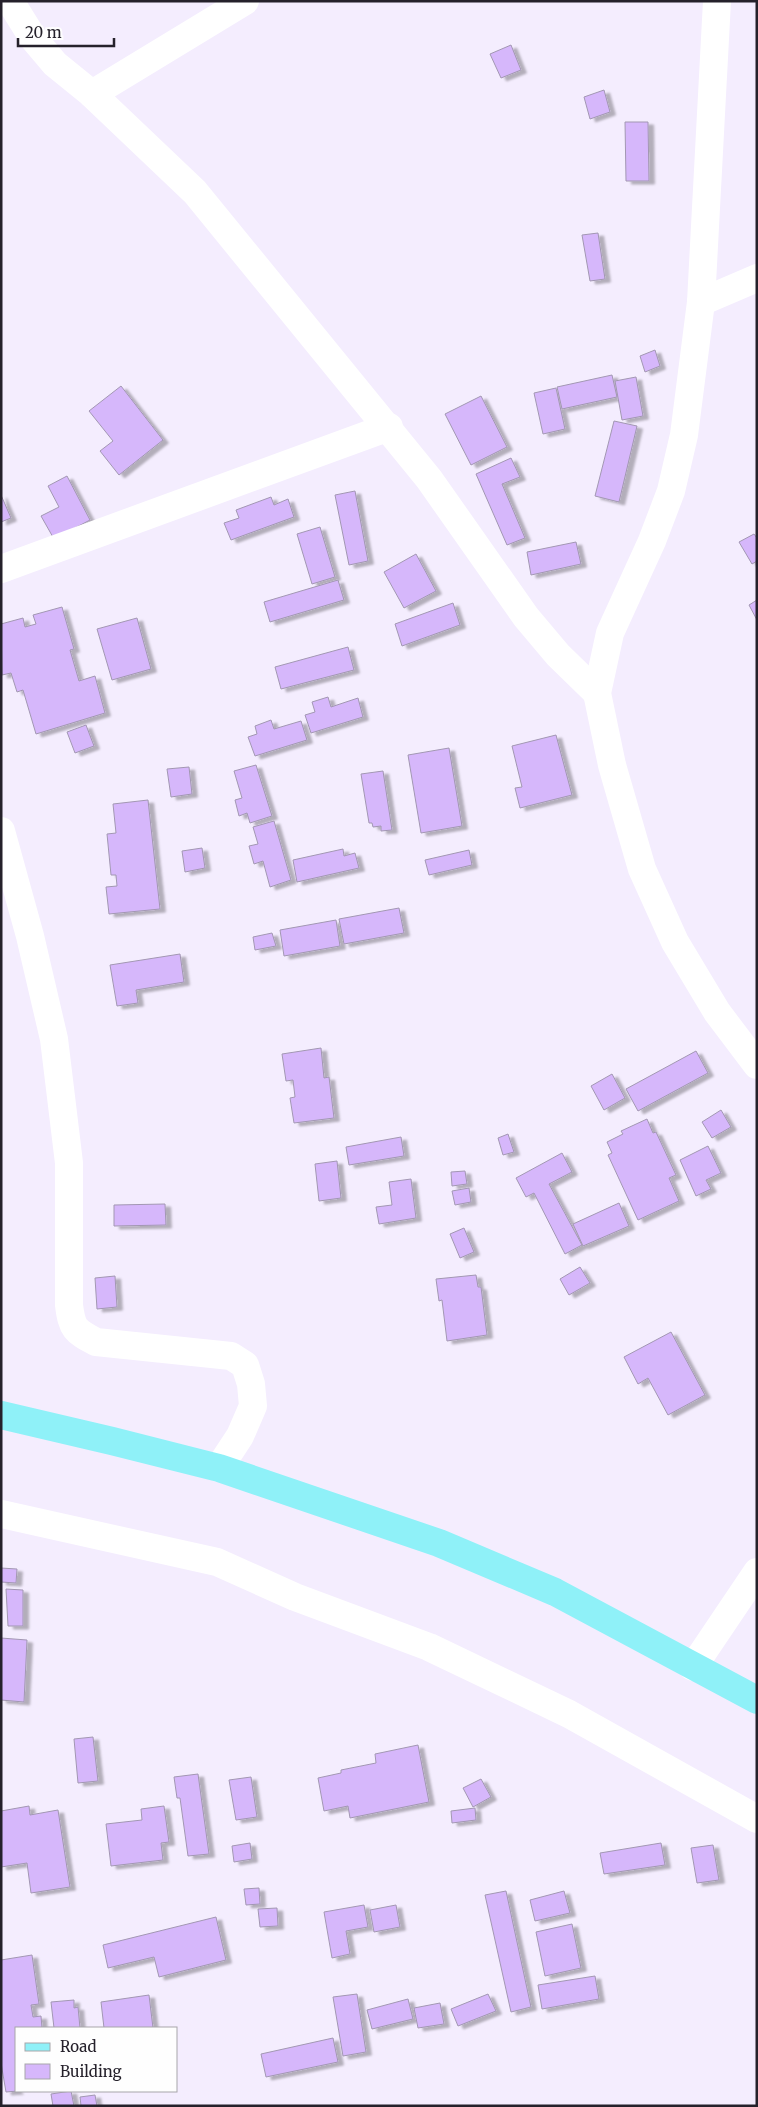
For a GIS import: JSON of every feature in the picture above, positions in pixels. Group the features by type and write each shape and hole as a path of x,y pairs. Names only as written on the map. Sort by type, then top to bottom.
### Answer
{"main road":[{"path":"1,1415 112,1440 219,1468 439,1543 556,1592 757,1700"}],"street":[{"path":"10,1 32,38 55,64 92,94 195,192 389,427 458,516 526,616 558,655 597,693"},
{"path":"92,94 245,1"},
{"path":"716,1 701,302 684,435 671,491 652,541 610,633 597,693 612,765 642,870 675,942 717,1012 757,1065"},
{"path":"701,302 757,278"},
{"path":"1,569 389,427"},
{"path":"1,832 30,936 54,1039 69,1163 69,1305 71,1320 78,1333 96,1342 231,1356 245,1365 251,1384 253,1406 240,1436 219,1468"},
{"path":"1,1514 217,1562 295,1597 429,1647 569,1714 757,1819"},
{"path":"693,1667 757,1572"}],"building":[{"path":"511,45 521,70 501,78 490,54"},
{"path":"604,90 610,112 590,119 584,97"},
{"path":"625,122 648,122 649,181 626,181"},
{"path":"598,233 605,279 590,281 582,235"},
{"path":"655,350 660,366 645,372 640,356"},
{"path":"612,375 617,397 562,409 557,387"},
{"path":"636,377 643,416 622,420 615,381"},
{"path":"121,386 163,440 119,475 100,451 113,441 89,411"},
{"path":"556,388 565,429 543,434 534,393"},
{"path":"481,396 507,447 471,465 445,414"},
{"path":"614,421 637,426 619,502 595,496"},
{"path":"511,458 520,477 502,484 525,538 507,545 476,474"},
{"path":"67,476 90,520 54,539 41,516 59,507 48,486"},
{"path":"355,491 368,561 349,565 335,495"},
{"path":"1,495 11,518 1,522"},
{"path":"271,497 274,505 288,499 294,517 231,540 224,523 239,518 236,510"},
{"path":"320,527 335,577 312,584 297,534"},
{"path":"754,534 757,538 757,561 752,564 739,542"},
{"path":"576,542 581,564 531,575 527,552"},
{"path":"416,554 436,591 404,608 384,572"},
{"path":"338,580 344,600 270,622 264,602"},
{"path":"757,600 757,620 749,605"},
{"path":"453,603 460,625 402,646 395,624"},
{"path":"62,607 74,649 70,650 79,681 95,676 105,713 36,734 23,690 17,692 11,673 2,675 1,624 23,618 25,627 36,624 33,615"},
{"path":"137,618 151,669 112,680 97,629"},
{"path":"348,647 354,670 281,689 275,667"},
{"path":"328,697 331,707 358,698 363,717 311,733 305,715 315,712 312,702"},
{"path":"271,720 274,729 301,721 307,740 255,756 248,737 257,734 255,726"},
{"path":"86,725 94,746 75,753 67,732"},
{"path":"556,735 572,795 520,808 515,788 522,787 512,746"},
{"path":"449,748 462,826 421,833 408,755"},
{"path":"256,765 272,816 250,823 247,813 239,816 235,800 242,798 234,771"},
{"path":"189,767 192,794 171,797 167,769"},
{"path":"383,771 392,830 381,831 381,826 373,827 372,823 369,823 361,774"},
{"path":"148,800 160,909 109,914 106,887 117,886 116,875 111,875 107,834 116,833 113,804"},
{"path":"274,821 291,880 270,887 263,861 254,864 249,846 258,844 253,827"},
{"path":"202,848 205,868 185,872 182,851"},
{"path":"343,849 344,856 355,853 359,868 297,882 293,860"},
{"path":"469,850 472,865 429,875 425,860"},
{"path":"399,908 404,933 344,944 339,919"},
{"path":"336,920 340,946 284,956 280,930"},
{"path":"272,933 276,946 255,950 253,937"},
{"path":"180,954 184,982 136,990 138,1003 117,1006 110,965"},
{"path":"321,1048 324,1078 329,1077 334,1118 294,1123 290,1098 295,1097 293,1080 286,1081 282,1054"},
{"path":"696,1051 708,1073 638,1111 626,1089"},
{"path":"612,1074 625,1098 604,1110 591,1086"},
{"path":"721,1110 731,1127 712,1138 702,1122"},
{"path":"647,1119 653,1133 656,1132 676,1175 669,1178 679,1201 638,1220 608,1155 612,1153 607,1142 623,1134 621,1131"},
{"path":"508,1134 514,1152 503,1155 498,1138"},
{"path":"401,1137 404,1156 349,1165 346,1147"},
{"path":"708,1146 721,1173 706,1180 711,1189 696,1196 680,1160"},
{"path":"562,1153 572,1172 549,1184 582,1245 565,1254 534,1193 526,1197 516,1178"},
{"path":"337,1161 341,1198 319,1201 315,1164"},
{"path":"465,1171 467,1184 452,1186 451,1172"},
{"path":"411,1179 416,1218 379,1224 376,1207 392,1205 389,1182"},
{"path":"469,1188 471,1202 455,1205 452,1191"},
{"path":"619,1203 629,1226 583,1246 573,1224"},
{"path":"165,1204 166,1225 114,1226 114,1205"},
{"path":"464,1228 474,1252 460,1258 450,1234"},
{"path":"580,1267 590,1283 569,1295 560,1279"},
{"path":"476,1275 478,1287 481,1287 487,1335 447,1341 442,1300 439,1301 436,1279"},
{"path":"115,1276 117,1307 97,1309 95,1278"},
{"path":"671,1332 705,1395 668,1415 648,1378 638,1384 624,1357"},
{"path":"1,1568 17,1569 16,1583 1,1582"},
{"path":"6,1589 23,1590 23,1626 8,1626"},
{"path":"1,1638 27,1640 24,1702 1,1700"},
{"path":"93,1737 98,1781 78,1783 74,1739"},
{"path":"418,1745 429,1802 350,1818 348,1806 324,1811 318,1778 341,1773 341,1770 376,1763 375,1754"},
{"path":"198,1774 209,1854 188,1856 180,1798 177,1798 174,1777"},
{"path":"251,1777 257,1817 236,1820 229,1780"},
{"path":"481,1779 491,1797 473,1807 463,1788"},
{"path":"29,1806 30,1815 58,1810 70,1887 31,1893 27,1863 1,1867 1,1811"},
{"path":"164,1806 169,1842 161,1843 163,1860 111,1866 106,1824 142,1820 141,1809"},
{"path":"475,1808 476,1820 452,1823 451,1811"},
{"path":"250,1843 252,1859 234,1862 232,1846"},
{"path":"661,1843 665,1865 604,1874 600,1853"},
{"path":"713,1845 719,1880 697,1883 691,1848"},
{"path":"259,1888 260,1904 246,1905 244,1889"},
{"path":"506,1891 531,2007 511,2012 485,1895"},
{"path":"564,1891 570,1913 535,1921 530,1900"},
{"path":"364,1905 368,1927 346,1931 350,1954 332,1958 324,1912"},
{"path":"396,1905 400,1927 374,1932 370,1910"},
{"path":"277,1908 278,1926 260,1927 258,1909"},
{"path":"216,1917 226,1960 159,1977 154,1957 108,1968 103,1945"},
{"path":"572,1924 581,1968 545,1976 536,1932"},
{"path":"32,1955 39,2004 31,2005 33,2017 41,2016 42,2027 15,2027 15,2091 6,2092 1,2063 1,1960"},
{"path":"595,1976 599,1999 542,2009 538,1985"},
{"path":"357,1994 366,2052 343,2056 333,1997"},
{"path":"488,1994 496,2011 458,2026 451,2009"},
{"path":"149,1995 153,2027 104,2027 101,2002"},
{"path":"408,1999 413,2019 372,2029 367,2010"},
{"path":"74,2000 74,2008 78,2007 80,2027 54,2027 51,2002"},
{"path":"440,2003 444,2024 418,2028 414,2008"},
{"path":"333,2038 338,2062 266,2077 261,2054"},
{"path":"71,2092 74,2106 53,2106 51,2094"},
{"path":"95,2095 97,2106 81,2106 80,2097"}]}
